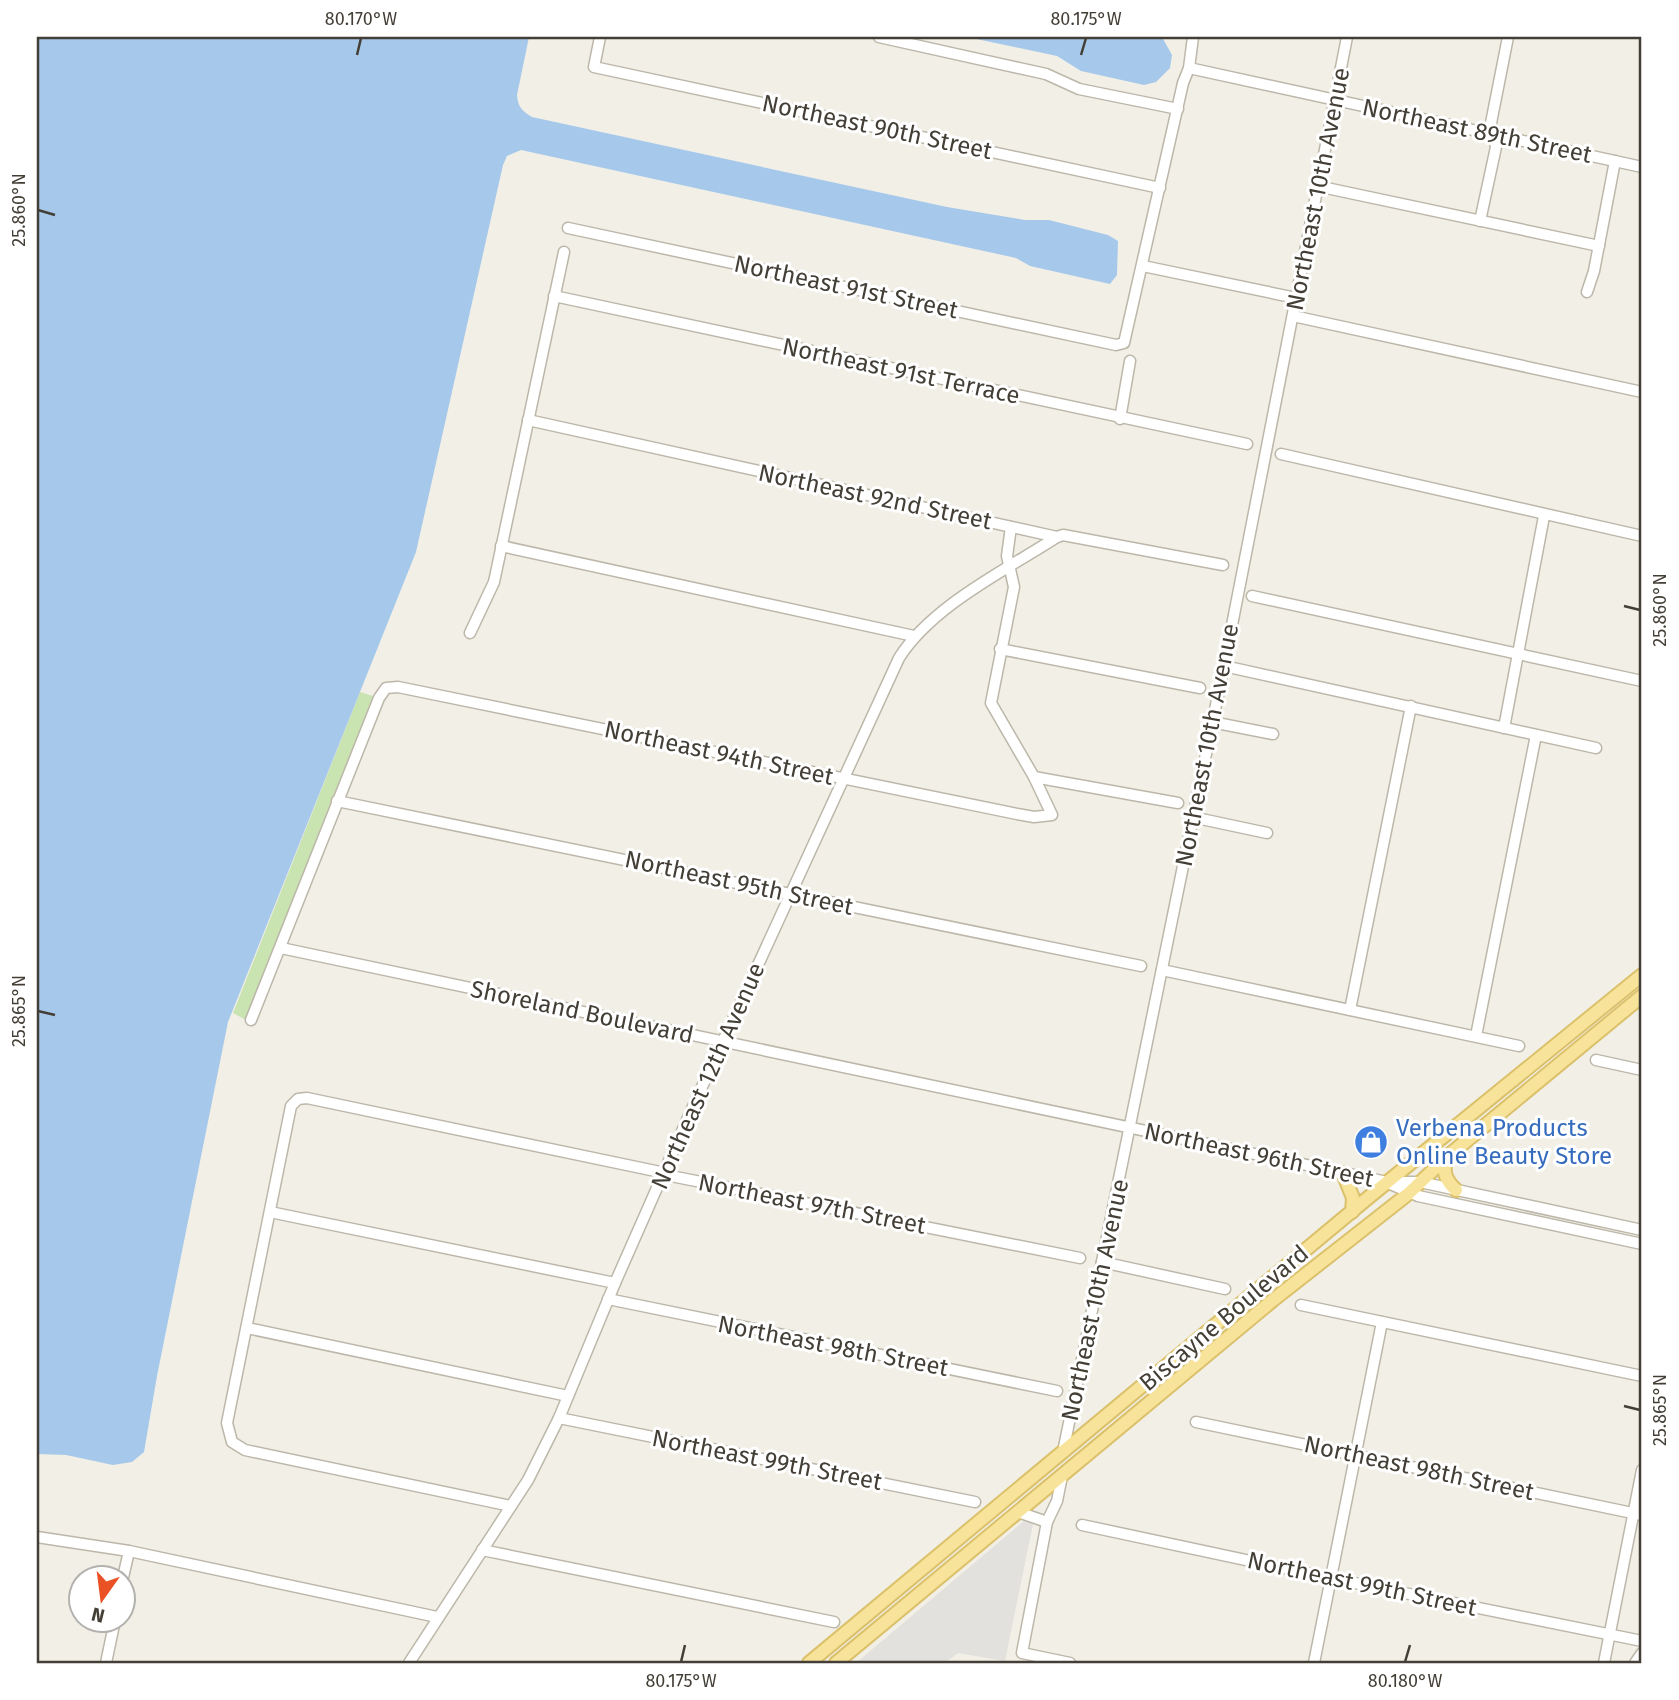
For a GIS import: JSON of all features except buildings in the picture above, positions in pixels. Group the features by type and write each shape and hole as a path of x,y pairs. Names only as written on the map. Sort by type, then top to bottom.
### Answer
{"main road":[{"name":"Biscayne Boulevard","path":"808,1663 1387,1182 1642,975"},
{"name":"Biscayne Boulevard","path":"838,1662 1273,1300 1408,1194 1448,1156 1638,999 1642,991"},
{"path":"1448,1156 1444,1171 1447,1181 1456,1190"},
{"path":"1343,1173 1353,1198 1352,1212"},
{"path":"828,1647 838,1662"}],"street":[{"name":"Northeast 90th Street","path":"600,37 593,66 1160,188"},
{"path":"879,37 1046,74 1079,89 1178,109"},
{"path":"1193,37 1189,68 1143,266 1296,298"},
{"name":"Northeast 10th Avenue","path":"1063,1452 1224,666 1347,37"},
{"path":"1480,221 1496,146 1491,123 1508,37"},
{"name":"Northeast 89th Street","path":"1189,68 1642,167"},
{"path":"1587,292 1615,162"},
{"path":"1317,186 1599,246"},
{"name":"Northeast 91st Street","path":"569,228 1116,345 1124,344 1143,266"},
{"path":"471,633 494,582 564,252"},
{"name":"Northeast 91st Terrace","path":"554,296 1247,444"},
{"path":"1293,316 1642,392"},
{"path":"1120,419 1130,361"},
{"name":"Northeast 92nd Street","path":"528,420 1057,537 1063,535 1223,565"},
{"path":"1281,454 1544,516 1642,536"},
{"path":"1504,728 1544,516"},
{"path":"1011,527 1007,556 1014,587 991,704 1034,777 1178,803"},
{"name":"Northeast 12th Avenue","path":"409,1663 545,1449 615,1283 886,682 914,636 940,611 1057,537"},
{"path":"501,546 914,636"},
{"path":"1252,596 1642,681"},
{"path":"1000,649 1200,688"},
{"path":"1224,666 1596,748"},
{"name":"Northeast 94th Street","path":"337,801 379,698 386,688 398,687 1034,817 1052,815 1034,777"},
{"path":"1350,1010 1411,706"},
{"path":"1212,722 1272,734"},
{"path":"1476,1037 1536,735"},
{"path":"251,1020 337,801"},
{"name":"Northeast 95th Street","path":"337,801 1141,966"},
{"path":"1192,817 1267,833"},
{"name":"Shoreland Boulevard","path":"281,948 1130,1127"},
{"path":"1162,970 1519,1046"},
{"path":"1596,1060 1642,1070"},
{"name":"Northeast 97th Street","path":"270,1212 291,1106 298,1099 307,1098 676,1177 1080,1258"},
{"name":"Northeast 96th Street","path":"1130,1127 1387,1182 1420,1182 1642,1230"},
{"name":"Northeast 96th Street","path":"1387,1182 1408,1194 1642,1244"},
{"path":"511,1506 245,1450 232,1442 228,1423 270,1212 615,1283"},
{"path":"1102,1262 1225,1289"},
{"name":"Northeast 98th Street","path":"608,1299 1058,1391"},
{"path":"1301,1305 1642,1376"},
{"path":"1314,1663 1382,1322"},
{"path":"247,1328 568,1395"},
{"name":"Northeast 99th Street","path":"559,1418 975,1502"},
{"name":"Northeast 98th Street","path":"1196,1422 1638,1514"},
{"path":"1604,1663 1608,1634 1638,1514 1642,1470"},
{"path":"1062,1476 1057,1501 1047,1522 1022,1653 1070,1663"},
{"path":"1018,1513 1047,1522"},
{"name":"Northeast 99th Street","path":"1082,1525 1642,1641"},
{"path":"37,1537 129,1551 437,1616"},
{"path":"482,1550 834,1622"},
{"path":"126,1564 129,1551"},
{"path":"106,1663 112,1634"},
{"path":"1635,1663 1642,1653"}],"green space":[{"path":"360,692 373,696 246,1020 233,1013"}],"shaded area":[{"path":"1025,1520 1033,1524 1005,1661 958,1653 945,1663 856,1663"}],"water":[{"path":"37,37 529,37 517,95 521,108 532,117 947,207 1025,220 1049,220 1108,235 1118,241 1117,275 1110,284 1030,266 1016,258 521,150 507,156 416,552 228,1022 144,1452 132,1462 113,1465 66,1455 37,1454"},
{"path":"967,37 1162,37 1172,55 1170,68 1156,82 1144,85 1081,71 1057,56"}],"place":[{"name":"Verbena Products Online Beauty Store","path":"1371,1142"}]}
